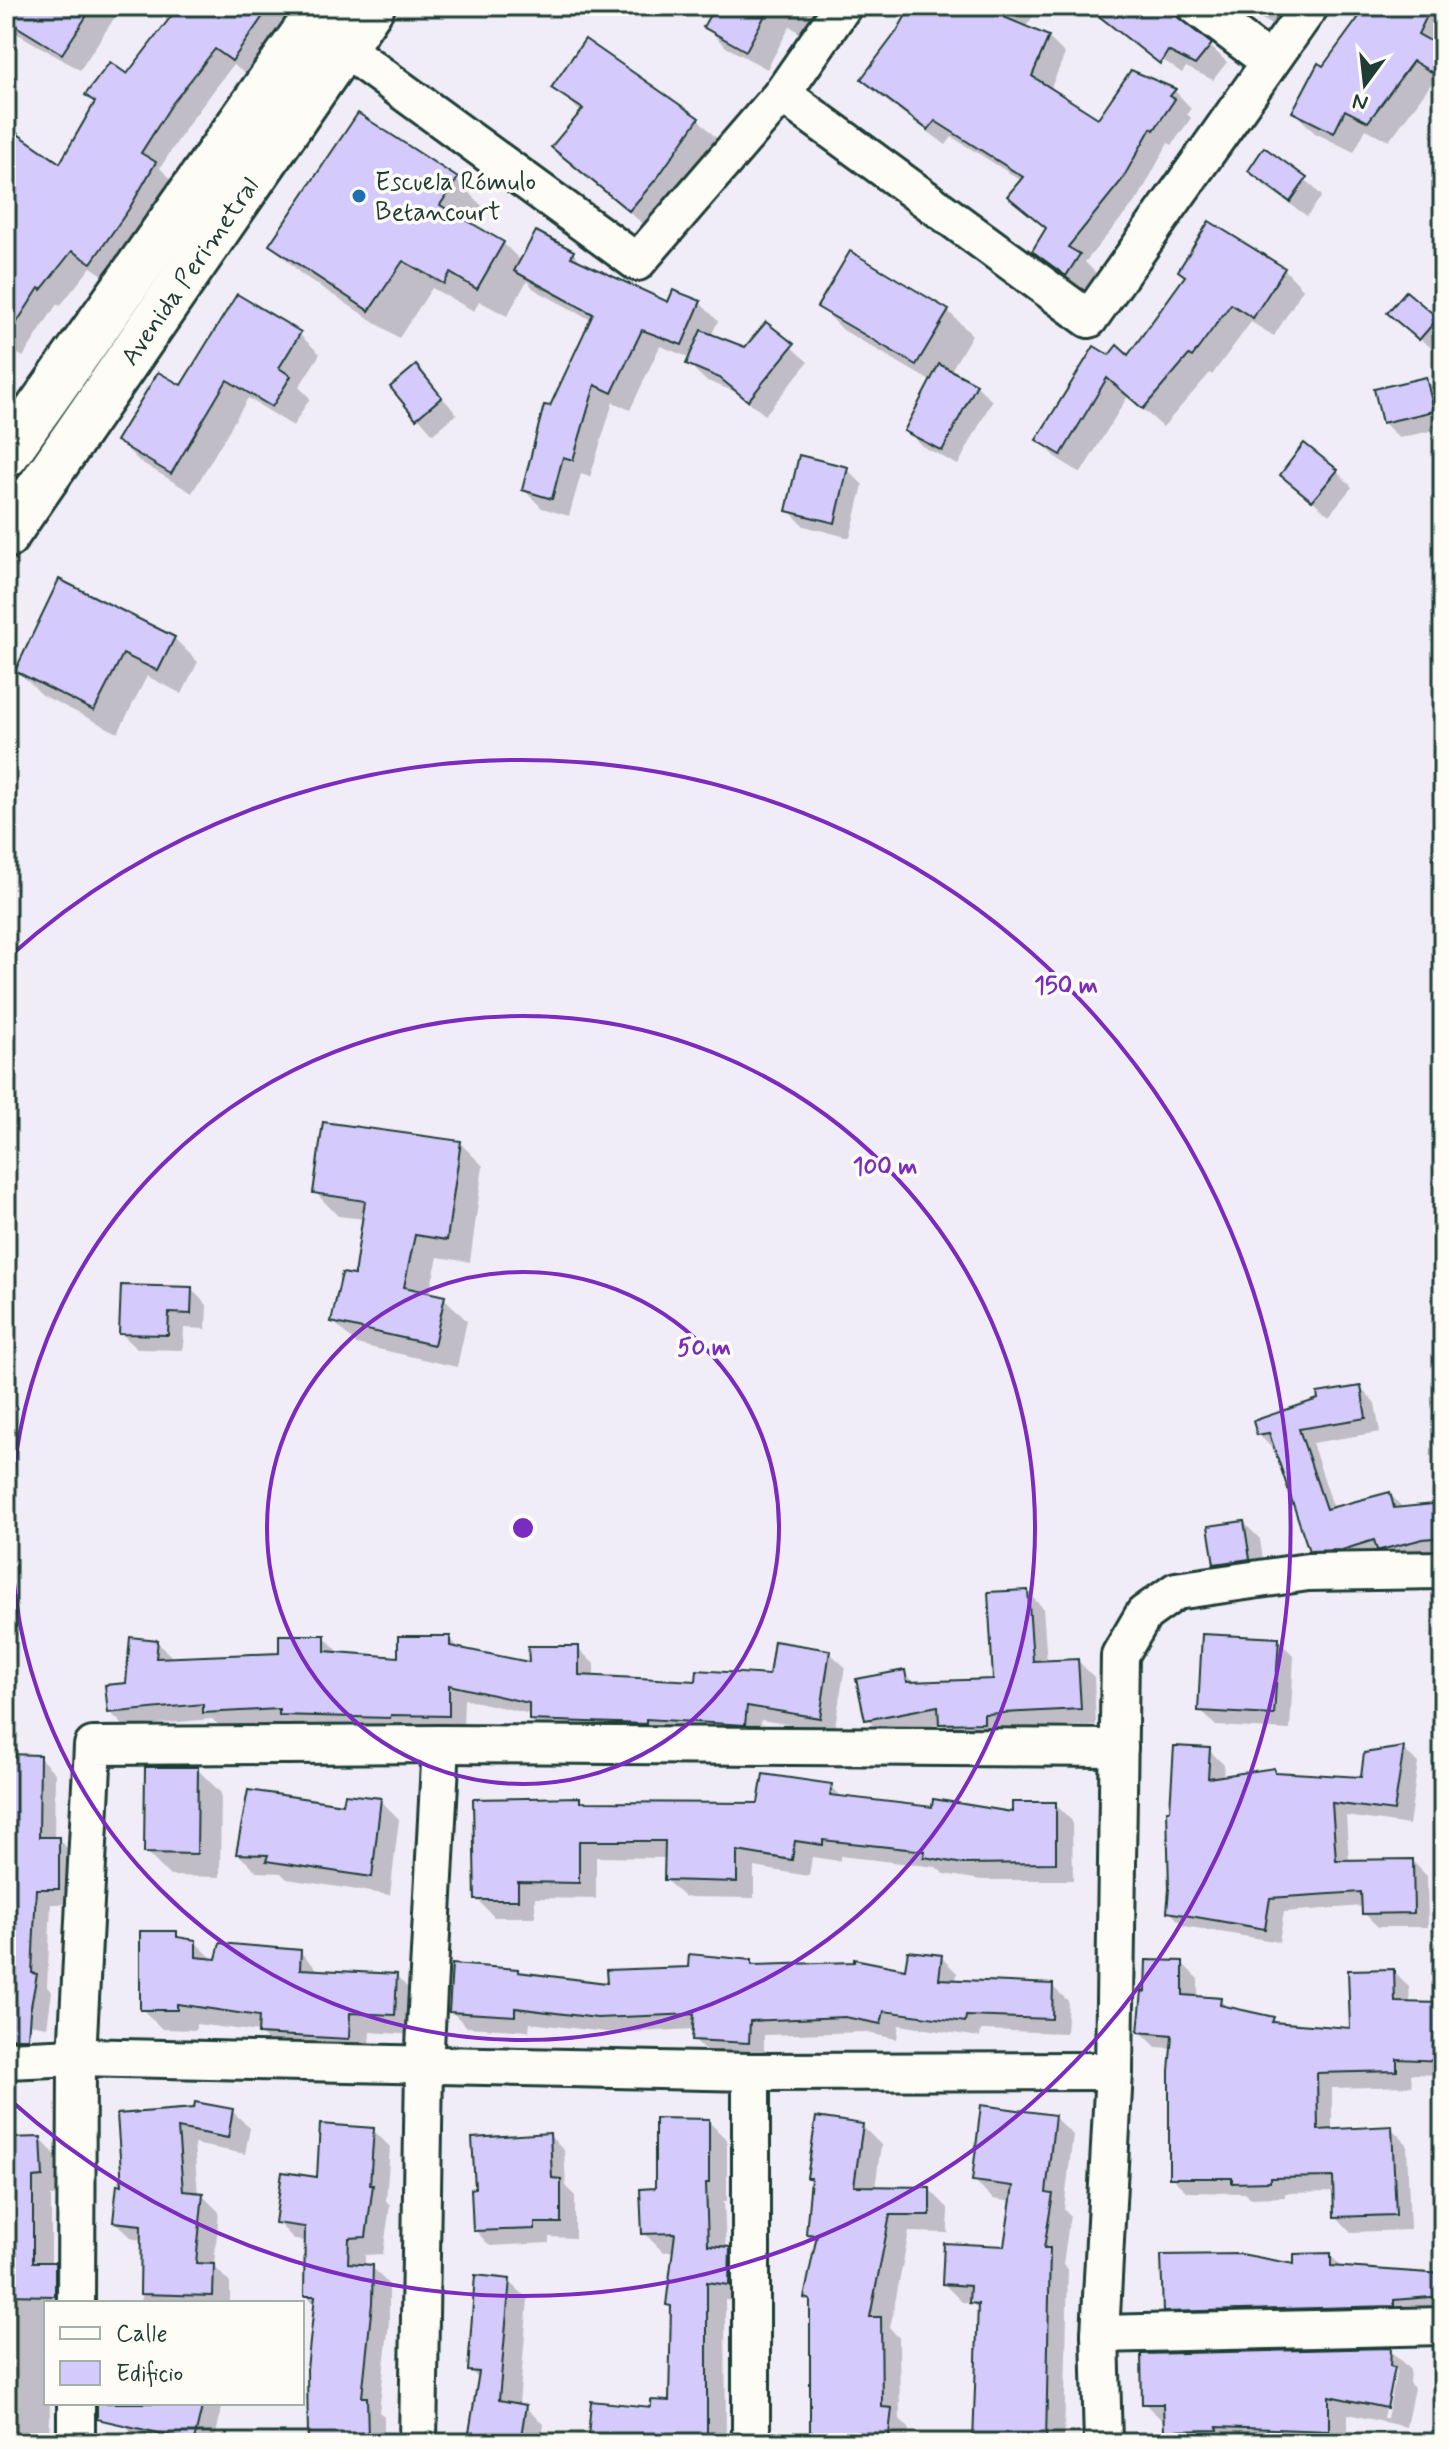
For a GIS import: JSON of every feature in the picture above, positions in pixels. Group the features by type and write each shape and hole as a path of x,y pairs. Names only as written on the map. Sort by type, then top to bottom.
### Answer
{"main road":[{"name":"Avenida Perimetral","path":"6,455 323,6"},
{"name":"Avenida Perimetral","path":"6,536 372,6"}],"street":[{"path":"345,49 637,262 782,94 843,6"},
{"path":"1196,6 1270,62"},
{"path":"782,94 1089,319 1310,6"},
{"path":"1103,2443 1100,2334 1114,2071 1120,1655 1144,1614 1176,1591 1308,1572 1443,1570"},
{"path":"76,2301 77,2057 93,1746 441,1744 1119,1748"},
{"path":"418,2443 424,2066 441,1744"},
{"path":"6,2060 77,2057 751,2072 1114,2071"},
{"path":"751,2072 751,2443"},
{"path":"1100,2334 1443,2326"},
{"path":"76,2405 76,2443"}],"building":[{"path":"6,6 93,6 62,54 6,20"},
{"path":"179,6 270,6 232,61 215,49 172,104 141,153 156,162 129,209 91,263 72,251 41,290 39,288 6,339 6,126 60,163 95,102 85,95 110,62 127,74"},
{"path":"715,6 770,6 746,51 703,27"},
{"path":"911,6 1012,6 1004,17 1049,36 1032,76 1098,118 1131,70 1176,89 1170,96 1175,99 1154,130 1151,128 1122,180 1068,247 1080,254 1066,276 1032,251 1046,228 1007,196 1023,177 935,121 928,130 861,79 897,31"},
{"path":"1086,6 1163,6 1212,44 1195,65 1168,51 1160,64"},
{"path":"1367,6 1432,6 1418,34 1443,48 1443,79 1413,61 1368,122 1345,110 1334,133 1292,112 1318,63 1323,66"},
{"path":"585,39 699,118 658,177 629,211 551,147 583,109 551,88"},
{"path":"358,113 458,178 440,205 504,242 477,289 450,273 444,284 403,261 369,311 269,245"},
{"path":"1264,147 1307,178 1290,202 1248,171"},
{"path":"1209,221 1285,268 1253,318 1231,304 1192,357 1189,355 1143,409 1107,378 1061,455 1036,440 1094,346 1109,355 1117,345 1128,355 1185,276 1178,271"},
{"path":"536,231 574,251 571,257 668,302 673,290 701,301 682,345 642,330 612,393 595,385 573,460 563,457 552,499 522,490 544,405 550,406 593,314 514,271"},
{"path":"850,251 949,310 916,365 817,307"},
{"path":"1406,291 1438,318 1419,340 1387,313"},
{"path":"237,294 301,332 279,368 291,376 272,407 227,380 171,474 116,441 158,372 181,385"},
{"path":"766,322 794,344 748,401 720,378 686,364 701,330 745,347"},
{"path":"939,364 977,384 942,451 904,431"},
{"path":"416,365 442,397 416,419 390,387"},
{"path":"1426,377 1434,411 1382,423 1374,389"},
{"path":"1304,443 1338,470 1312,501 1280,475"},
{"path":"799,455 848,467 835,523 786,511"},
{"path":"59,579 175,637 158,671 123,654 94,711 15,671"},
{"path":"323,1122 461,1141 447,1240 415,1235 404,1287 445,1296 434,1345 331,1322 342,1273 354,1275 365,1201 313,1193"},
{"path":"121,1285 192,1287 191,1314 169,1313 168,1335 119,1334"},
{"path":"1361,1386 1366,1418 1299,1429 1326,1509 1390,1492 1394,1508 1443,1503 1443,1537 1380,1550 1377,1550 1374,1540 1342,1550 1309,1551 1269,1433 1257,1435 1253,1421 1318,1399 1317,1393"},
{"path":"1244,1521 1250,1559 1214,1564 1208,1526"},
{"path":"1028,1590 1033,1661 1078,1659 1081,1709 984,1714 984,1723 939,1724 938,1706 865,1720 856,1679 905,1670 907,1682 993,1679 988,1592"},
{"path":"1202,1634 1279,1638 1274,1715 1198,1711"},
{"path":"279,1635 325,1635 325,1651 398,1657 398,1636 450,1636 450,1646 529,1662 528,1646 579,1646 579,1675 696,1681 697,1670 769,1675 774,1641 830,1650 820,1718 747,1706 745,1725 646,1719 646,1724 529,1720 529,1703 449,1685 449,1716 279,1715 279,1709 203,1713 203,1704 108,1713 105,1685 126,1683 130,1637 158,1640 156,1658 279,1653"},
{"path":"1174,1746 1210,1748 1208,1778 1274,1768 1275,1772 1361,1777 1364,1753 1404,1747 1394,1811 1332,1803 1336,1860 1413,1859 1414,1913 1362,1914 1361,1892 1270,1898 1265,1929 1167,1912 1167,1810 1170,1810"},
{"path":"6,1754 40,1755 39,1837 59,1837 59,1889 36,1889 32,1973 37,1974 28,2038 6,2038"},
{"path":"145,1767 198,1767 197,1854 144,1853"},
{"path":"763,1774 832,1784 830,1795 932,1807 933,1799 1012,1812 1012,1802 1056,1802 1056,1863 963,1864 924,1857 925,1851 823,1840 823,1845 795,1841 792,1860 737,1851 737,1882 664,1880 665,1841 579,1841 579,1883 518,1882 518,1900 475,1900 473,1799 580,1797 580,1802 758,1803"},
{"path":"248,1790 343,1804 345,1794 381,1798 372,1877 266,1861 268,1855 236,1854"},
{"path":"140,1931 177,1931 177,1937 196,1940 196,1957 216,1959 220,1943 301,1950 300,1969 397,1974 395,2015 350,2013 349,2039 258,2034 259,2016 177,2004 177,2010 140,2010"},
{"path":"908,1951 942,1955 939,1979 1053,1984 1052,2019 966,2016 965,2022 884,2011 881,2024 845,2017 750,2021 749,2043 692,2040 694,2014 597,2018 515,2008 515,2016 449,2012 452,1964 518,1969 518,1972 607,1983 606,1970 688,1967 689,1954 752,1960 752,1965 854,1962 854,1959 905,1969"},
{"path":"1146,1960 1183,1961 1183,1995 1221,1998 1220,2005 1274,2017 1272,2022 1350,2028 1348,1970 1394,1969 1395,2002 1443,2003 1443,2061 1397,2059 1397,2071 1317,2073 1318,2130 1392,2126 1396,2215 1334,2217 1333,2177 1270,2178 1270,2182 1232,2183 1232,2178 1169,2178 1172,2035 1138,2032 1142,1991 1145,1992"},
{"path":"195,2102 233,2109 228,2138 178,2128 183,2191 203,2193 196,2263 214,2264 213,2296 140,2294 141,2225 113,2222 117,2184 122,2185 117,2114 194,2108"},
{"path":"981,2105 1055,2115 1046,2193 1053,2194 1044,2248 1050,2248 1046,2443 973,2443 978,2304 969,2303 970,2286 942,2284 944,2243 1004,2246 1013,2186 972,2181"},
{"path":"816,2117 863,2124 854,2186 930,2187 930,2215 890,2215 870,2317 881,2317 882,2407 892,2408 888,2443 810,2443 810,2300 804,2298 817,2235 806,2234 811,2178 807,2178"},
{"path":"655,2118 709,2119 709,2183 706,2183 708,2245 730,2247 729,2285 707,2282 707,2443 641,2443 588,2438 591,2401 651,2407 651,2400 669,2401 671,2306 666,2305 675,2233 642,2234 640,2189 655,2188"},
{"path":"320,2124 374,2128 370,2185 373,2185 366,2237 349,2238 348,2263 373,2265 362,2397 367,2397 368,2439 308,2439 307,2369 315,2296 304,2296 305,2227 275,2223 282,2172 317,2177"},
{"path":"550,2133 552,2178 561,2179 561,2223 535,2223 535,2229 473,2231 471,2189 475,2188 472,2138"},
{"path":"41,2137 43,2177 33,2178 33,2262 55,2262 55,2296 6,2295 6,2138"},
{"path":"1331,2253 1331,2266 1443,2274 1443,2296 1394,2300 1394,2306 1163,2312 1161,2255 1241,2254 1294,2264 1294,2254"},
{"path":"475,2275 510,2279 499,2400 526,2405 520,2443 468,2439 479,2372 468,2371"},
{"path":"1391,2348 1390,2366 1395,2367 1387,2408 1329,2396 1329,2431 1217,2427 1218,2430 1164,2431 1163,2404 1142,2404 1141,2354"},
{"path":"97,2405 203,2405 194,2441 97,2419"}],"place":[{"name":"Escuela Rómulo Betancourt","path":"359,196"}]}
